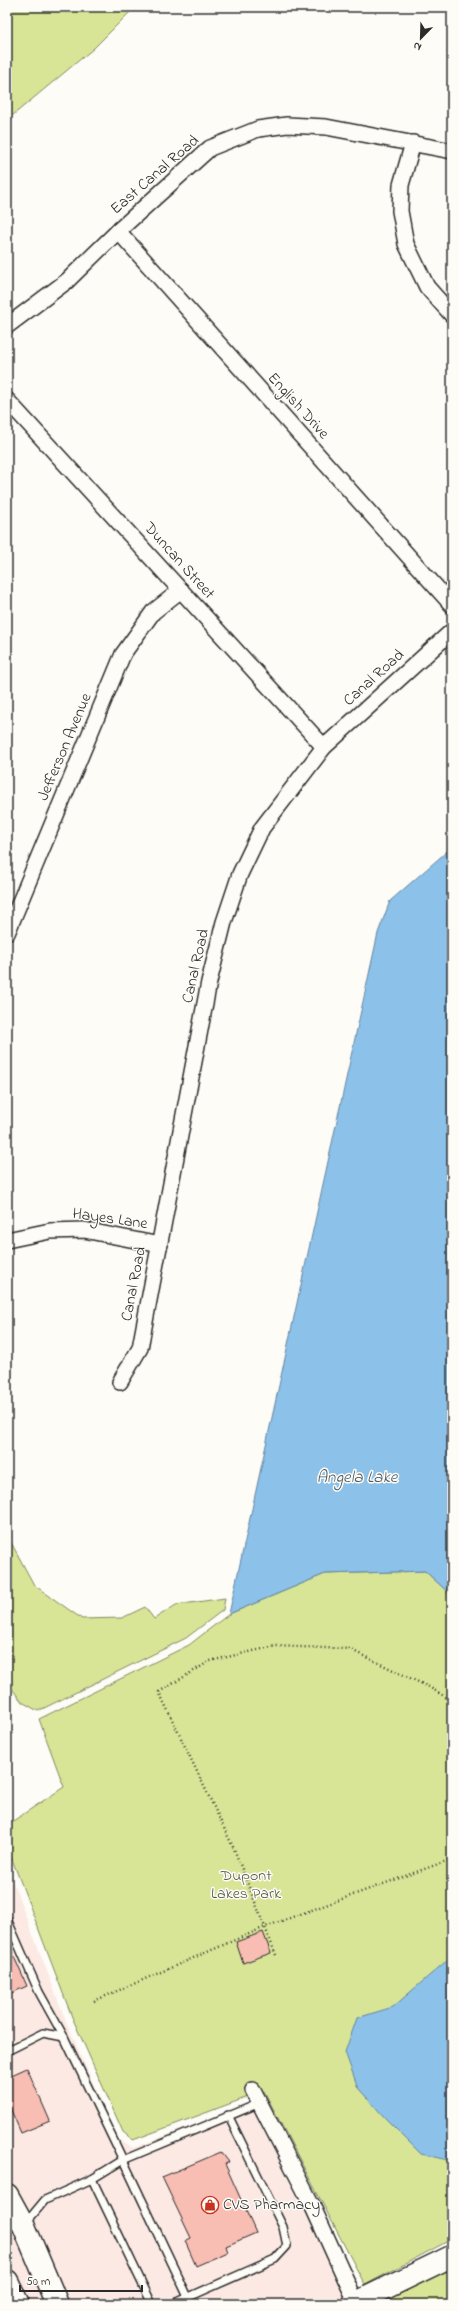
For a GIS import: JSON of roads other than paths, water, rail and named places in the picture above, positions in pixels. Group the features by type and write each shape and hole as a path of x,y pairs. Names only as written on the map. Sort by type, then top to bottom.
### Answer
{"main road":[{"path":"7,2195 24,2226 57,2304"},
{"path":"7,2281 18,2304"}],"street":[{"name":"East Canal Road","path":"7,326 67,281 210,148 258,129 287,125 326,127 452,151"},
{"path":"413,143 401,185 400,211 406,244 427,287 452,315"},
{"name":"English Drive","path":"118,232 452,605"},
{"name":"Duncan Street","path":"7,400 324,747"},
{"name":"Jefferson Avenue","path":"7,933 123,654 153,612 180,590"},
{"name":"Canal Road","path":"120,1382 140,1348 209,982 224,922 240,874 262,828 324,747 452,631"},
{"name":"Hayes Lane","path":"7,1240 50,1231 84,1230 160,1244"},
{"path":"256,2097 312,2205 355,2303 452,2256"}],"lane":[{"path":"7,1919 40,1992 64,2037 188,2297"},
{"path":"7,2041 9,2050 43,2033 64,2037"},
{"path":"24,2226 45,2200 92,2179 122,2160 228,2115 256,2097"},
{"path":"173,2304 275,2258 287,2246 283,2227 228,2115"},
{"path":"92,2179 152,2304"}],"water":[{"name":"Angela Lake","path":"452,847 452,1596 425,1571 325,1574 229,1614 378,933 390,901"},
{"path":"452,1956 452,2161 421,2154 387,2120 358,2088 345,2052 357,2018 393,2007"}],"place":[{"name":"CVS Pharmacy","path":"210,2205"}],"park label":[{"name":"Dupont Lakes Park","path":"246,1885"}]}
